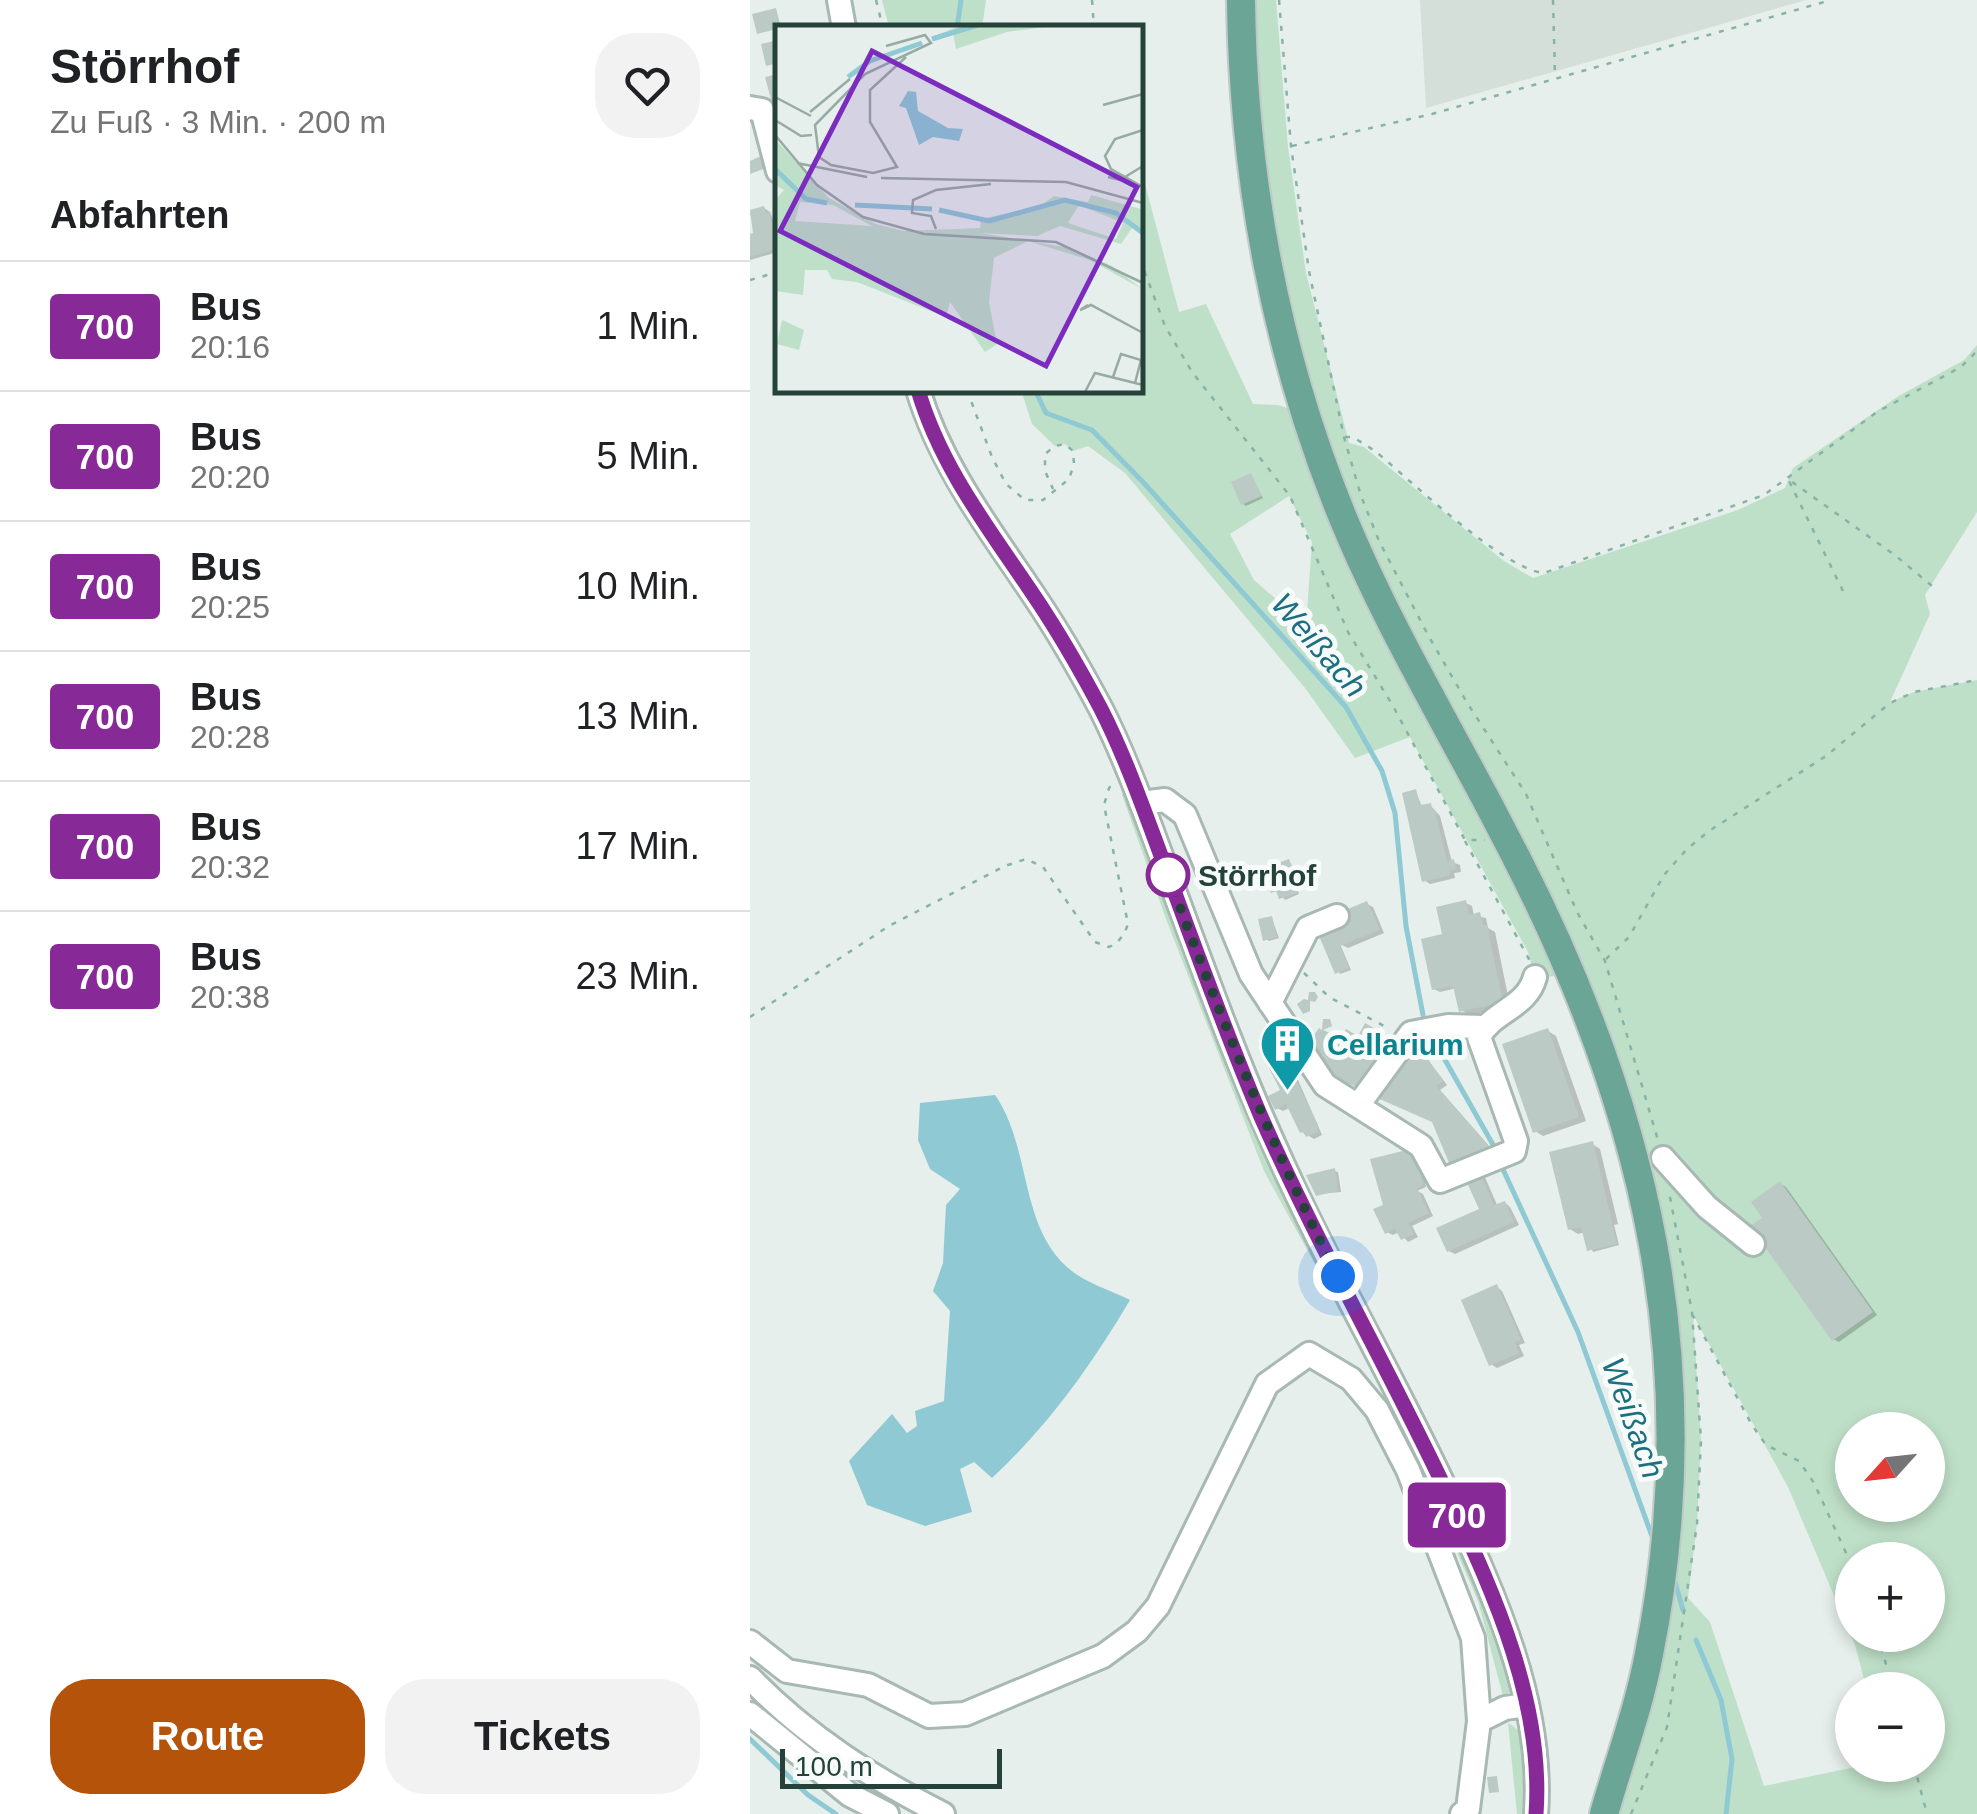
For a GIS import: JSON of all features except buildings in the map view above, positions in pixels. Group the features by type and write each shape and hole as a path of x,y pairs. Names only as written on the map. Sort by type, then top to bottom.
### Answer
{"main road":[{"path":"1241,0 1252,168 1272,287 1301,402 1341,514 1389,616 1554,931 1594,1027 1632,1142 1656,1246 1671,1405 1671,1487 1665,1558 1649,1656 1604,1814"}],"street":[{"path":"839,0 843,25"},
{"path":"750,108 762,110 775,160"},
{"path":"919,392 946,460 979,518 1079,668 1130,774 1225,1028 1269,1133 1420,1433 1486,1578 1516,1661 1527,1705 1539,1810"},
{"path":"1141,803 1164,800 1184,815 1251,974 1325,1085 1421,1146 1440,1180 1514,1151 1516,1141 1479,1037 1484,1027 1531,990 1534,976"},
{"path":"1270,1003 1308,928 1337,916"},
{"path":"1359,1104 1411,1033 1448,1026 1484,1027"},
{"path":"1663,1158 1706,1207 1753,1244"},
{"path":"750,1642 787,1671 868,1685 930,1716 965,1714 1102,1656 1137,1631 1158,1606 1267,1384 1308,1354 1351,1379 1377,1410 1408,1470 1473,1638 1479,1720 1468,1810 1462,1814"},
{"path":"750,1678 812,1736 894,1789 944,1814"},
{"path":"1479,1720 1505,1708 1527,1705"},
{"path":"750,1714 850,1795 887,1814"}],"path":[{"path":"876,0 882,25"},
{"path":"1092,0 1094,25"},
{"path":"1279,0 1291,146 1309,271 1344,437 1361,496 1379,541 1456,684 1526,794 1577,912 1605,961 1663,1158"},
{"path":"1553,0 1555,76"},
{"path":"1291,146 1432,114 1831,0"},
{"path":"1142,265 1164,326 1192,372 1290,496 1348,632 1528,952 1534,976"},
{"path":"750,280 775,273"},
{"path":"1344,437 1353,436 1375,451 1503,556 1530,572 1544,573 1764,495 1835,440 1888,405 1961,367 1977,351"},
{"path":"968,392 1006,484 1025,500 1043,500 1069,479 1073,451 1065,444 1054,446 1045,454 1045,472 1053,489"},
{"path":"1788,479 1884,546 1938,590"},
{"path":"1788,479 1843,592"},
{"path":"1605,961 1629,937 1664,874 1687,849 1826,756 1890,704 1914,692 1977,680"},
{"path":"750,1017 889,926 1026,859 1043,868 1096,942 1115,945 1128,924 1104,805 1114,782 1130,774"},
{"path":"1465,840 1481,842 1495,836"},
{"path":"1290,965 1343,1006 1407,1039"},
{"path":"1631,1814 1667,1727 1697,1524 1701,1440 1692,1312 1669,1192"},
{"path":"1692,1312 1752,1425 1766,1445 1799,1462 1814,1483 1841,1542"},
{"path":"1919,1782 1928,1814"}],"shaded area":[{"path":"1420,0 1806,0 1426,108"}],"green space":[{"path":"882,0 986,0 982,25 888,25"},
{"path":"1251,0 1276,0 1288,147 1306,273 1349,443 1364,447 1504,561 1533,578 1738,510 1785,488 1793,468 1897,397 1964,360 1977,345 1977,512 1925,595 1930,614 1890,702 1914,692 1977,680 1977,1814 1617,1814 1664,1638 1656,1246 1562,976 1535,977 1528,952 1410,737 1355,758 1305,688 1125,473 1088,446 1073,451 1065,444 1055,446 1032,424 1022,392 1142,392 1142,173 1179,312 1206,304 1253,404 1294,410 1350,511 1312,403 1265,189","holes":["1289,496 1312,542 1306,625 1254,580 1230,534","1693,1315 1788,1487 1835,1598 1835,1542 1945,1542 1945,1652 1857,1652 1862,1672 1945,1672 1945,1782 1835,1782 1835,1771 1764,1786 1710,1622 1688,1598 1701,1440"]},
{"path":"1125,789 1378,1370 1474,1573 1513,1683 1512,1691 1503,1696 1478,1601 1438,1509 1382,1387 1264,1171 1166,919 1122,795"},
{"path":"1508,1723 1517,1729 1526,1750 1526,1814 1517,1814"}],"water":[{"path":"995,1095 1015,1137 1033,1207 1052,1249 1081,1277 1130,1300 1067,1394 1032,1438 992,1478 974,1462 960,1469 972,1512 925,1526 867,1505 849,1461 892,1414 907,1433 917,1426 915,1411 944,1401 950,1311 933,1291 943,1263 946,1205 960,1189 930,1169 918,1140 920,1103"}],"waterway":[{"name":"Weißach","path":"957,25 961,0"},
{"name":"Weißach","path":"1036,392 1046,413 1092,430 1346,707 1382,771 1395,813 1406,926 1423,1015"},
{"name":"Weißach","path":"1436,1044 1496,1150"},
{"name":"Weißach","path":"1501,1165 1578,1332 1653,1539"},
{"name":"Weißach","path":"1675,1582 1683,1610"},
{"name":"Weißach","path":"1696,1640 1721,1700 1732,1759 1726,1814"},
{"path":"750,1739 808,1795 836,1814"}],"bus line":[{"name":"700","path":"919,392 946,460 979,518 1046,614 1103,712 1225,1028 1276,1148 1420,1433 1486,1578 1516,1661 1527,1705 1534,1750 1536,1814"}],"place":[{"name":"Störrhof","path":"1168,875"},
{"name":"Cellarium","path":"1288,1093"}],"route":[{"path":"1168,875 1249,1088 1338,1276"}]}
